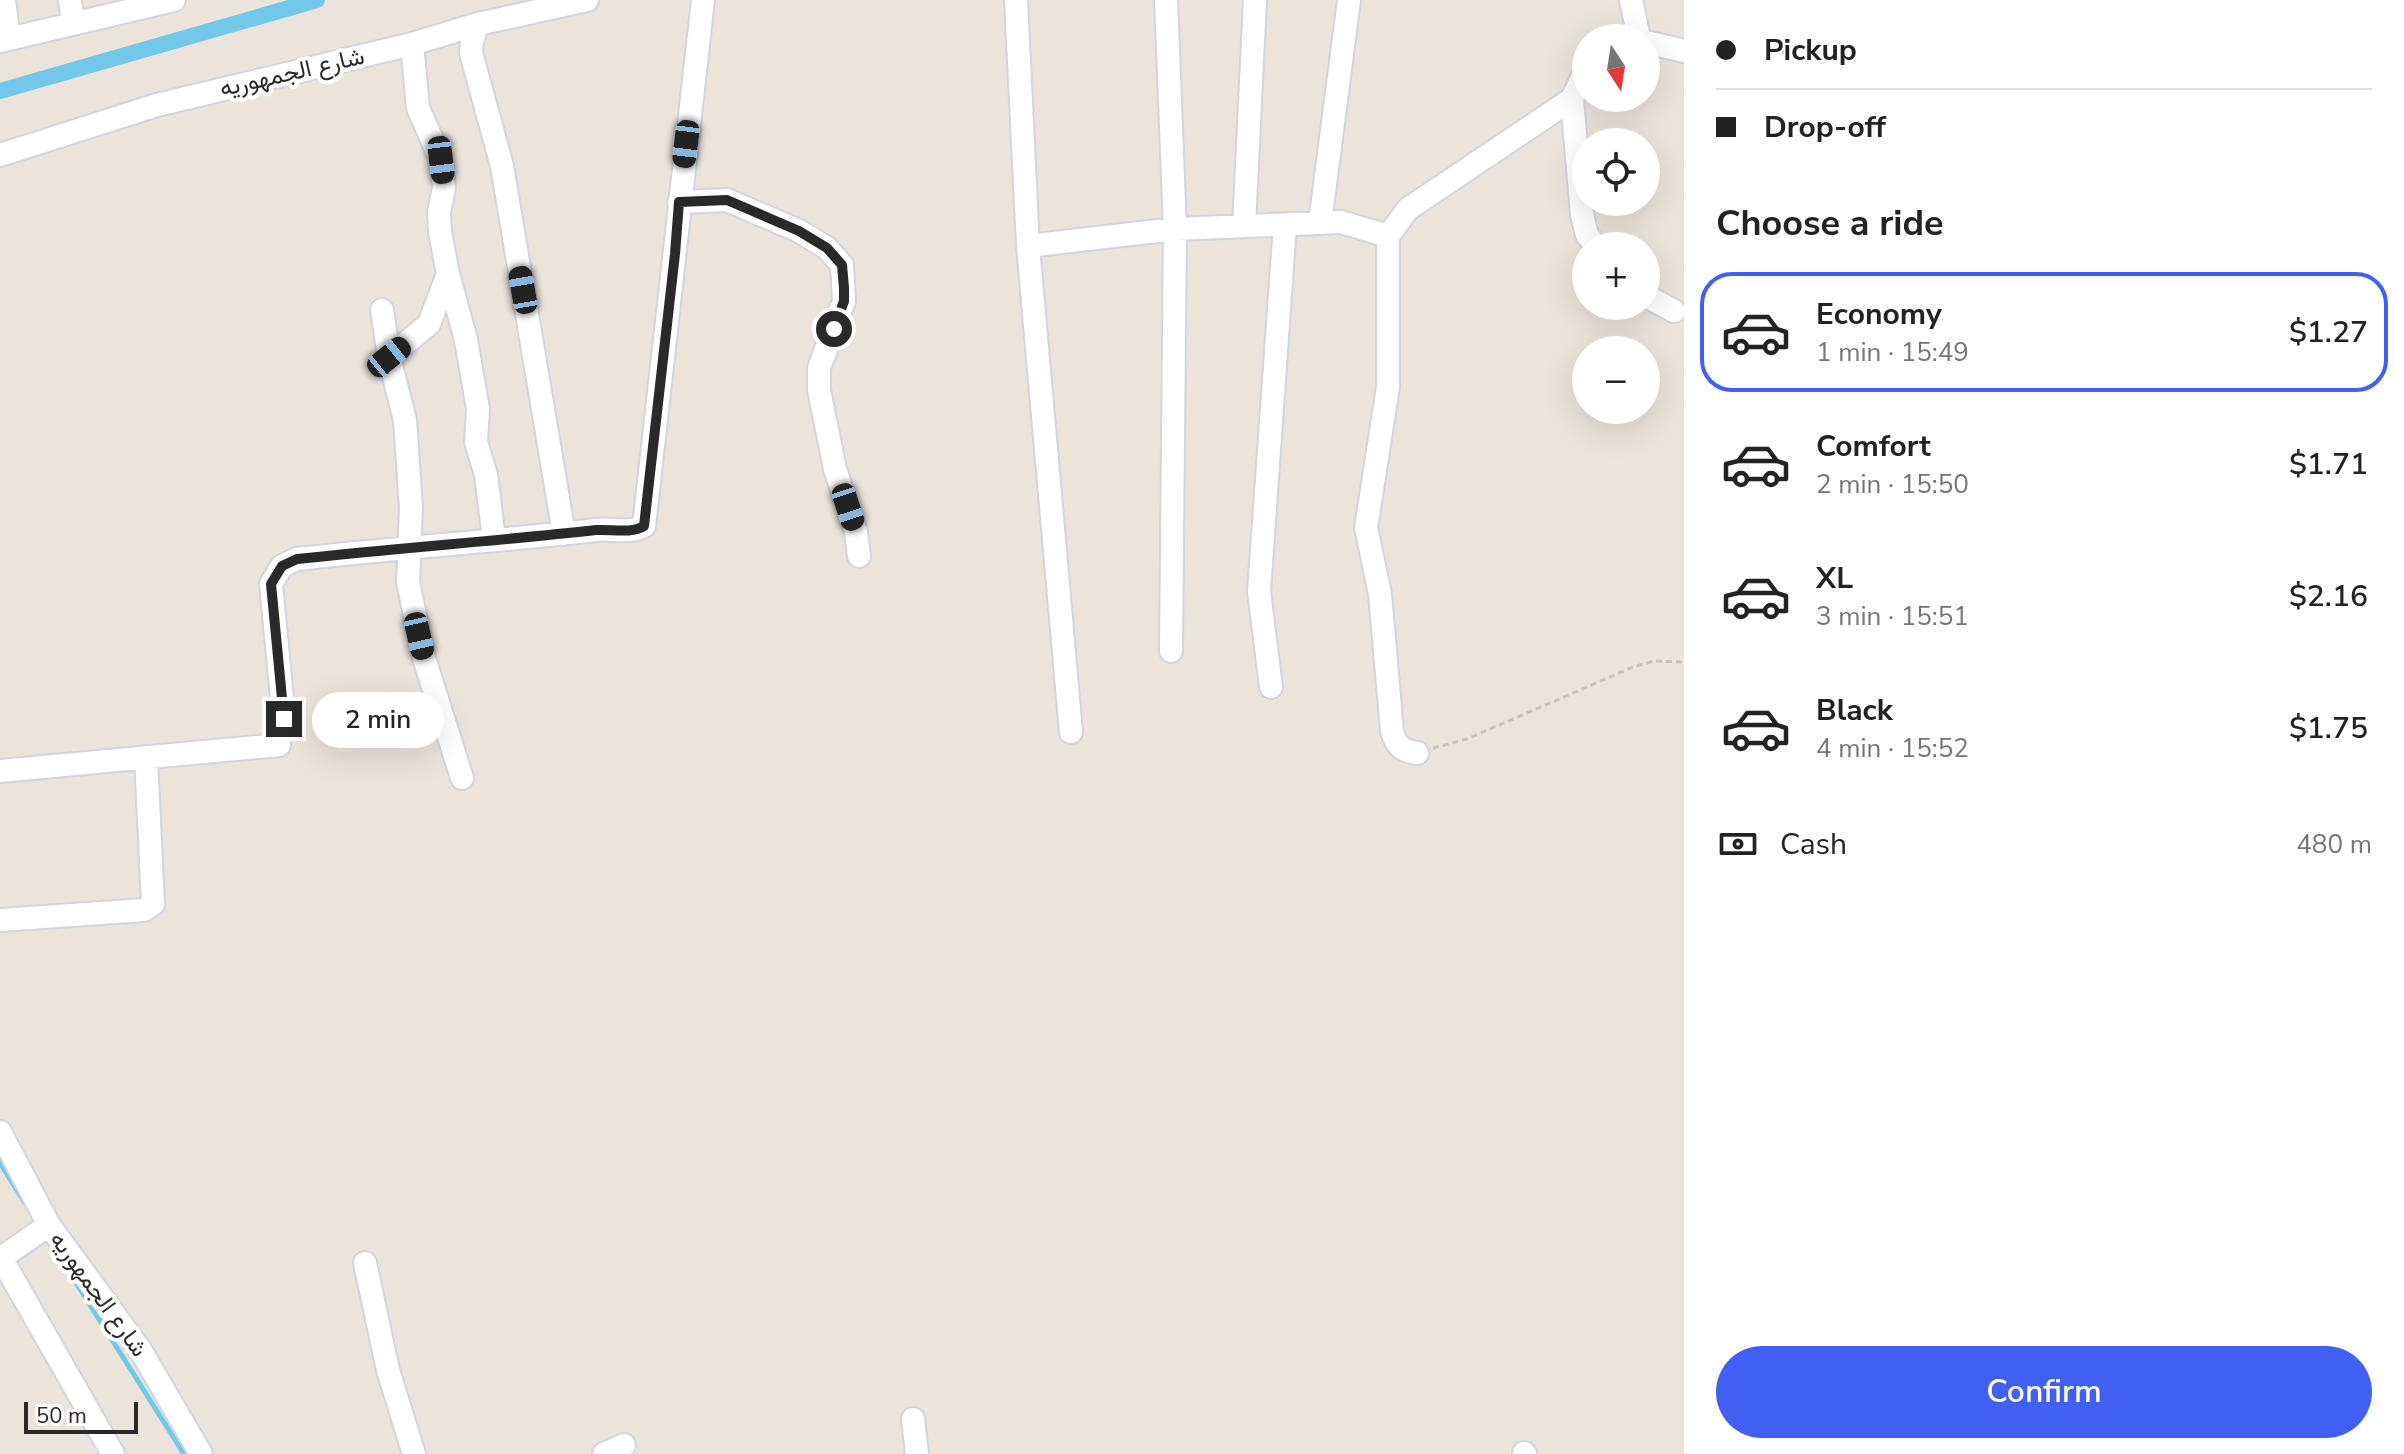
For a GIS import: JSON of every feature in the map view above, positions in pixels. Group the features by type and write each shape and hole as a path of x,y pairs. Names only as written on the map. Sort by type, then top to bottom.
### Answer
{"street":[{"path":"4,0 4,40 73,24 136,4 174,0"},
{"path":"70,0 73,24"},
{"name":"شارع الجمهوريه","path":"0,155 157,105 412,44 478,24 587,0"},
{"path":"284,719 271,584 282,566 297,559 409,547 600,530 639,530 647,521 703,0"},
{"path":"1016,0 1028,246 1071,732"},
{"path":"1166,0 1175,229 1171,651"},
{"path":"1244,226 1255,0"},
{"path":"1320,223 1349,0"},
{"path":"1631,0 1636,24"},
{"path":"478,24 471,53 502,166 564,534"},
{"path":"412,44 413,81 418,108 441,160 444,188 439,212 440,232 466,340 478,409 476,442 486,475 494,539"},
{"path":"1660,44 1684,51"},
{"path":"1417,753 1406,752 1396,744 1392,731 1380,594 1366,528 1388,387 1388,236 1408,209 1572,99"},
{"path":"1573,112 1586,232"},
{"path":"679,202 727,200 799,231 827,248 842,265 844,301 819,368 819,390 835,469 856,532 859,556"},
{"path":"1028,246 1175,229 1341,222 1388,236"},
{"path":"1271,687 1259,591 1285,225"},
{"path":"389,357 429,324 448,274"},
{"path":"1660,304 1674,311"},
{"path":"382,310 389,357 405,420 411,508 408,582 438,709 462,778"},
{"path":"0,771 279,745"},
{"path":"0,920 144,910 153,904 146,757"},
{"name":"شارع الجمهوريه","path":"0,1132 46,1227 141,1351 201,1454"},
{"path":"46,1227 6,1254 113,1454"},
{"path":"365,1263 388,1370 414,1454"},
{"path":"913,1419 917,1454"}],"path":[{"path":"1417,753 1467,739 1633,667 1654,661 1684,662"}],"waterway":[{"path":"0,91 317,0"},
{"path":"0,1163 25,1203"},
{"path":"63,1262 184,1454"}],"route":[{"path":"284,719 271,584 282,566 297,559 600,530 639,530 644,526 647,521 679,202 727,200 799,231 827,248 842,265 844,288 844,301 834,329"}]}
